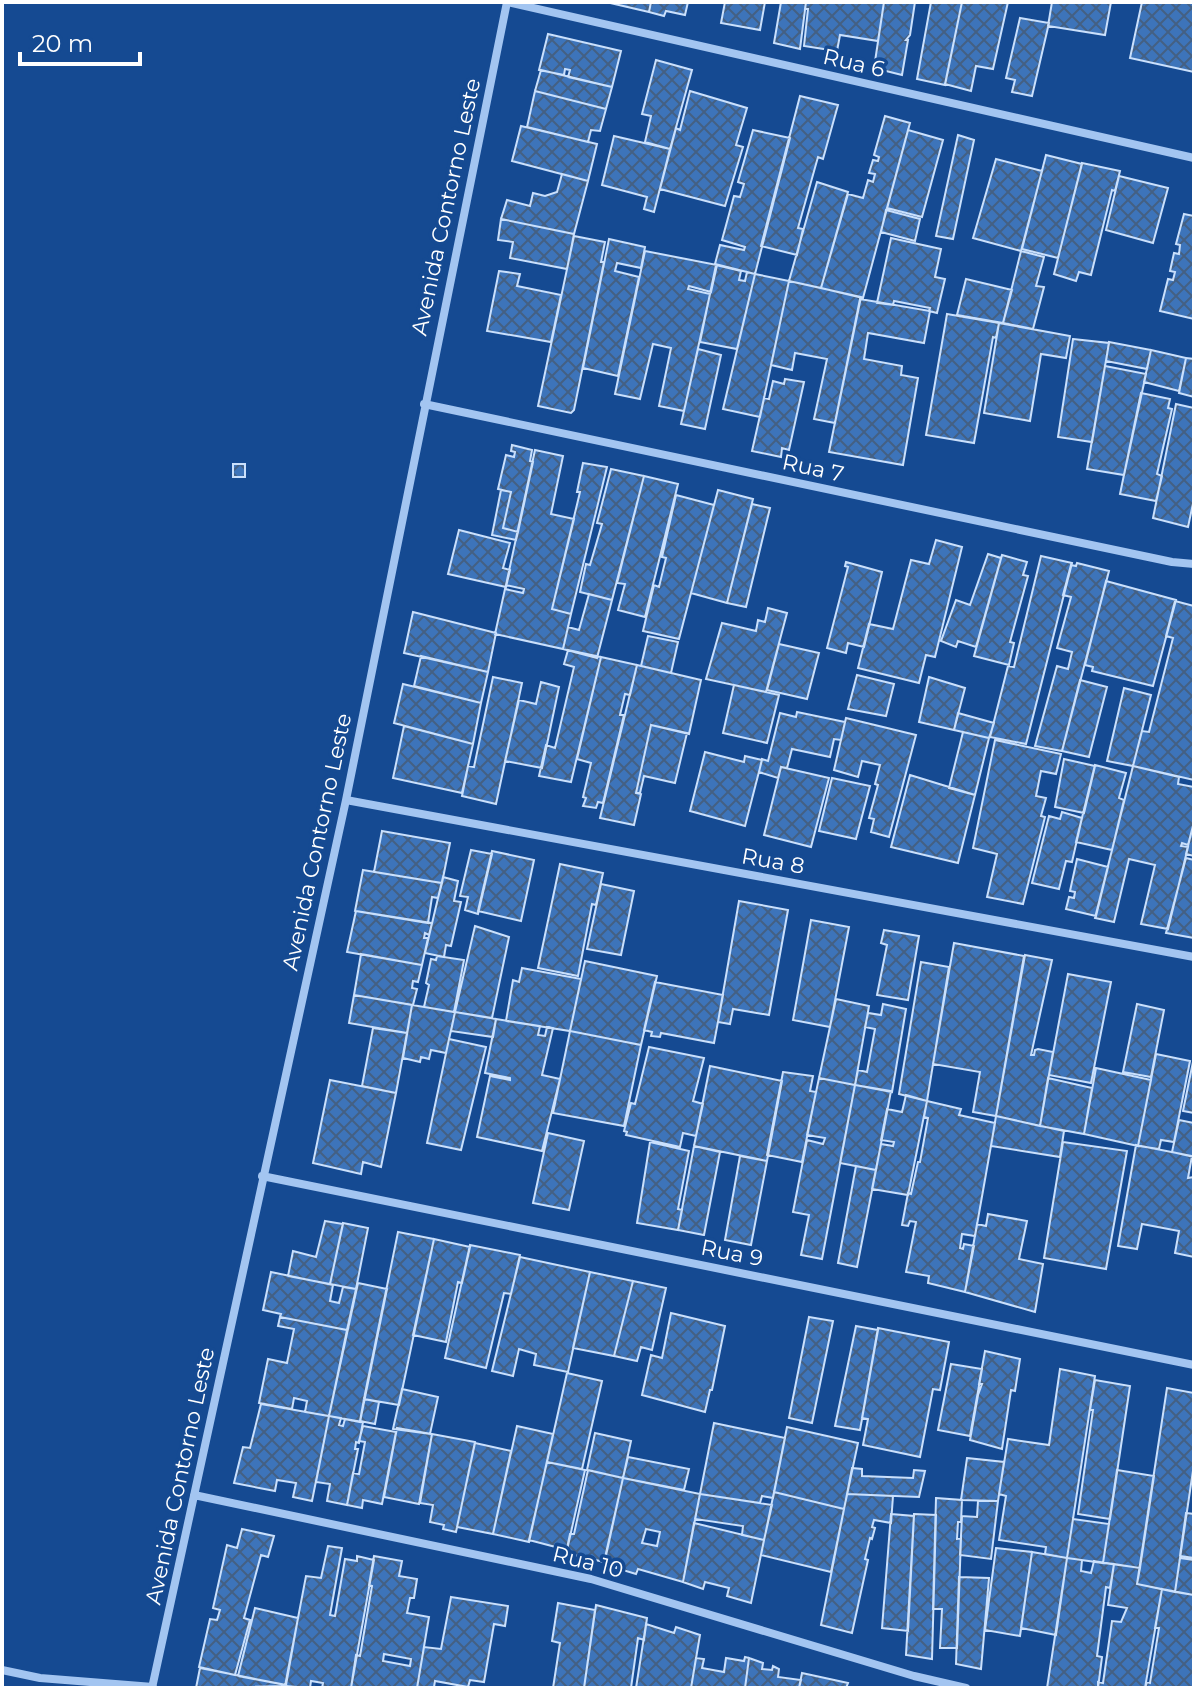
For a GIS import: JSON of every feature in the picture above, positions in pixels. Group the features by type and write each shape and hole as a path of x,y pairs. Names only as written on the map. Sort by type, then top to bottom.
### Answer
{"street":[{"name":"Rua 6","path":"507,2 1194,158"},
{"name":"Avenida Contorno Leste","path":"152,1687 346,800 507,2"},
{"name":"Rua 7","path":"424,404 1194,564"},
{"name":"Rua 8","path":"346,800 1194,957"},
{"name":"Rua 9","path":"262,1176 1194,1365"},
{"name":"Rua 10","path":"194,1495 591,1579 914,1676 966,1688"},
{"path":"2,1670 40,1678 152,1687"}],"building":[{"path":"606,2 651,2 649,12"},
{"path":"651,2 688,2 685,15 666,11 664,16 649,12"},
{"path":"725,2 765,2 760,30 721,23"},
{"path":"781,2 806,2 800,49 774,43"},
{"path":"806,2 884,2 878,41 840,35 837,51 804,46"},
{"path":"884,2 915,2 902,75 874,68"},
{"path":"931,2 962,2 945,85 917,79"},
{"path":"962,2 1008,2 993,69 976,66 971,91 945,84"},
{"path":"1052,2 1111,2 1105,35 1048,26"},
{"path":"1142,2 1194,2 1194,72 1130,58"},
{"path":"1020,18 1049,23 1032,96 1012,92 1015,80 1006,78"},
{"path":"548,34 621,51 612,87 568,77 570,70 565,69 564,75 539,70"},
{"path":"656,60 692,70 670,149 645,142 651,116 642,114"},
{"path":"541,70 612,87 606,109 535,91"},
{"path":"535,91 606,109 600,131 591,130 588,142 527,127"},
{"path":"690,91 747,108 736,145 743,147 725,206 660,189 676,128 680,130"},
{"path":"800,96 838,105 823,159 818,157 798,228 803,229 797,255 761,246"},
{"path":"885,116 910,123 863,298 821,288 848,194 863,198 868,180 873,182 875,174 869,173 873,160 878,161 879,157 874,155"},
{"path":"521,126 597,144 588,181 512,161"},
{"path":"753,130 790,138 755,274 715,264 720,245 744,250 745,247 722,240 734,196 740,197 744,184 738,182"},
{"path":"908,130 943,140 922,217 887,208"},
{"path":"958,135 974,140 953,239 936,236"},
{"path":"614,136 670,149 654,212 644,209 647,197 602,185"},
{"path":"1046,155 1082,164 1058,258 1022,249"},
{"path":"996,159 1042,171 1021,251 973,238"},
{"path":"1082,163 1120,171 1115,191 1112,190 1091,275 1079,272 1076,281 1054,274"},
{"path":"562,174 588,181 574,234 501,219 507,200 530,206 533,193 545,196 557,192"},
{"path":"1119,176 1168,188 1153,243 1106,230"},
{"path":"817,182 848,192 821,288 789,281"},
{"path":"886,210 920,219 915,241 881,232"},
{"path":"1184,214 1194,216 1194,319 1160,311 1168,279 1173,280 1175,272 1170,271 1174,253 1179,254 1180,245 1176,244"},
{"path":"501,219 574,234 567,269 510,258 513,242 498,240"},
{"path":"574,236 605,242 601,262 604,262 571,413 538,406"},
{"path":"891,238 941,249 935,277 945,279 937,313 929,311 930,308 894,301 893,305 877,303"},
{"path":"609,239 645,247 641,268 617,263 615,271 639,277 618,376 583,368"},
{"path":"645,251 717,265 711,292 689,286 688,289 710,294 684,411 659,406 671,348 653,344 640,399 615,394"},
{"path":"1021,251 1044,257 1036,286 1044,287 1033,329 1003,323"},
{"path":"716,265 741,271 739,280 745,281 747,272 755,274 737,349 700,342"},
{"path":"499,271 520,274 517,286 561,295 551,342 487,331"},
{"path":"755,274 789,281 760,417 723,409"},
{"path":"966,279 1012,290 1003,323 957,315"},
{"path":"789,281 861,297 835,423 814,419 827,359 795,353 792,370 771,365"},
{"path":"860,299 930,311 924,343 868,333 864,359 902,366 901,375 918,378 903,465 829,452"},
{"path":"947,314 999,323 996,338 993,337 974,443 926,435"},
{"path":"999,323 1070,336 1066,358 1041,354 1030,421 984,413"},
{"path":"1073,339 1109,343 1092,442 1058,437"},
{"path":"1109,342 1151,350 1147,369 1106,361"},
{"path":"698,349 721,355 705,429 681,424"},
{"path":"1151,350 1186,358 1179,391 1144,382"},
{"path":"1186,358 1194,359 1194,397 1179,393"},
{"path":"1105,366 1146,374 1124,475 1087,469"},
{"path":"785,379 804,382 789,450 782,448 781,457 752,451 764,398 769,399 773,381 784,384"},
{"path":"1141,393 1170,399 1168,408 1172,409 1157,474 1162,476 1156,501 1120,494"},
{"path":"1176,404 1194,408 1194,499 1188,527 1153,518"},
{"path":"512,445 532,450 530,461 533,462 518,532 503,528 511,492 498,489 506,455 514,457"},
{"path":"535,450 563,456 551,514 574,519 552,609 571,614 563,649 495,634 505,589 523,593 524,589 506,585"},
{"path":"583,463 607,467 571,614 552,609 580,492 577,492"},
{"path":"233,464 245,464 245,477 233,477"},
{"path":"611,469 644,476 612,600 580,592 586,564 590,565 602,524 597,523"},
{"path":"644,476 678,484 645,617 618,610 625,584 617,583"},
{"path":"501,490 511,492 503,528 518,532 516,540 492,535"},
{"path":"718,490 753,499 727,603 691,593"},
{"path":"676,495 714,505 679,639 643,631 654,585 659,587 666,558 662,557"},
{"path":"752,504 770,508 746,607 727,603"},
{"path":"459,530 510,543 503,568 510,570 506,587 448,574"},
{"path":"936,540 962,547 935,657 926,655 919,683 858,668 869,624 893,629 911,560 929,564"},
{"path":"988,554 1001,558 976,647 958,641 956,647 941,641 956,600 970,605"},
{"path":"1002,555 1027,562 1023,575 1028,576 1010,642 1014,643 1009,665 974,656"},
{"path":"1041,556 1072,563 1026,744 990,737 1008,666 1014,667"},
{"path":"846,562 882,572 864,647 848,643 846,653 827,648 848,567 845,566"},
{"path":"1077,563 1109,571 1062,751 1035,746 1057,666 1068,669 1072,652 1057,648 1071,597 1063,595 1071,565 1076,566"},
{"path":"1106,581 1176,600 1153,686 1092,671 1093,667 1085,665"},
{"path":"589,594 612,600 597,658 563,649 568,627 579,630"},
{"path":"1175,601 1194,606 1194,780 1133,766 1142,731 1149,732 1173,638 1166,636"},
{"path":"768,608 787,613 766,692 706,679 722,623 756,631 758,620 765,622"},
{"path":"413,612 496,633 488,672 404,653"},
{"path":"648,636 678,642 671,673 641,666"},
{"path":"779,644 819,653 807,699 767,690"},
{"path":"568,650 601,657 571,782 539,776 546,745 555,748 574,667 564,664"},
{"path":"421,656 488,672 481,703 414,686"},
{"path":"601,657 637,665 630,695 625,694 620,715 624,715 603,803 598,802 596,808 583,806 591,763 577,759"},
{"path":"637,665 701,680 689,734 651,725 636,793 641,794 634,825 600,818"},
{"path":"857,675 894,684 886,716 848,709"},
{"path":"493,677 522,683 496,804 462,796 468,766 474,767"},
{"path":"929,677 965,688 954,730 919,722"},
{"path":"1080,680 1107,687 1089,757 1062,751"},
{"path":"541,682 559,687 542,768 505,761 519,700 536,704"},
{"path":"403,684 481,703 473,744 394,723"},
{"path":"734,685 779,695 767,743 723,733"},
{"path":"1124,688 1151,695 1133,766 1107,761"},
{"path":"797,712 845,722 841,740 834,739 830,757 792,749 787,768 781,767 778,778 759,772 762,759 768,761 780,713 796,717"},
{"path":"958,713 994,723 989,738 954,730"},
{"path":"846,718 916,735 889,837 871,832 874,819 869,818 880,765 862,761 858,777 834,770"},
{"path":"651,725 687,733 675,783 644,776 640,793 636,793"},
{"path":"404,726 473,744 462,793 393,778"},
{"path":"963,732 989,738 975,795 949,788"},
{"path":"995,740 1061,754 1056,774 1041,771 1036,796 1046,798 1041,816 1045,817 1023,904 987,897 997,854 973,848"},
{"path":"705,752 744,762 745,756 762,760 745,826 690,811"},
{"path":"1064,759 1095,766 1084,813 1055,807"},
{"path":"1095,765 1126,773 1119,798 1124,800 1112,850 1076,842"},
{"path":"1133,766 1179,777 1178,784 1194,787 1194,822 1188,845 1182,843 1181,846 1188,847 1168,929 1141,924 1155,865 1129,859 1114,922 1095,918"},
{"path":"781,767 829,778 811,847 764,835"},
{"path":"910,775 975,795 958,863 891,847"},
{"path":"832,778 870,786 856,839 819,831"},
{"path":"1062,812 1082,818 1072,862 1066,861 1059,889 1032,883 1049,816 1060,819"},
{"path":"1194,822 1194,856 1186,854"},
{"path":"382,831 450,843 442,883 374,872"},
{"path":"471,850 492,854 478,914 465,910 468,897 460,896"},
{"path":"492,851 534,860 521,921 478,911"},
{"path":"1186,858 1194,860 1194,938 1166,933"},
{"path":"1077,859 1108,867 1096,916 1066,909 1069,897 1074,898 1075,892 1070,891"},
{"path":"560,864 603,873 596,905 592,904 578,976 538,968"},
{"path":"363,870 442,883 438,898 432,897 428,923 355,911"},
{"path":"443,877 458,881 454,901 461,902 451,946 446,945 444,957 425,953"},
{"path":"601,884 634,891 621,955 587,949"},
{"path":"739,901 788,910 769,1015 733,1009 730,1024 718,1022"},
{"path":"356,911 432,923 429,935 425,933 424,938 428,938 422,965 347,952"},
{"path":"811,920 849,927 830,1027 793,1020"},
{"path":"475,926 509,937 492,1018 455,1012"},
{"path":"884,930 919,936 908,1000 877,995 887,945 881,943"},
{"path":"954,943 1024,956 996,1116 973,1112 980,1072 933,1064"},
{"path":"361,954 422,965 418,982 413,981 412,988 417,989 413,1005 354,995"},
{"path":"1025,955 1052,960 1031,1055 1038,1049 1053,1052 1040,1126 996,1116"},
{"path":"437,956 464,960 454,1012 424,1007 431,959 436,960"},
{"path":"585,961 657,976 641,1045 570,1031"},
{"path":"921,962 949,967 927,1101 899,1094"},
{"path":"522,968 581,979 570,1031 506,1021 513,980 519,982"},
{"path":"1068,974 1111,982 1091,1083 1049,1075"},
{"path":"655,982 723,995 714,1043 661,1033 660,1037 651,1036 652,1032 644,1030"},
{"path":"354,995 412,1005 407,1033 349,1023"},
{"path":"836,999 869,1006 855,1085 819,1078"},
{"path":"883,1004 906,1009 892,1092 855,1085 858,1070 867,1072 875,1029 865,1027 868,1013 881,1015"},
{"path":"1137,1004 1164,1010 1151,1077 1123,1072"},
{"path":"412,1005 455,1012 446,1053 431,1050 429,1059 421,1057 420,1062 403,1058"},
{"path":"455,1012 496,1019 493,1037 451,1031"},
{"path":"496,1019 540,1026 538,1035 545,1036 547,1027 553,1028 542,1075 560,1079 542,1151 477,1137 490,1076 510,1080 485,1073"},
{"path":"373,1028 407,1033 396,1093 362,1086"},
{"path":"570,1031 641,1045 624,1126 553,1113"},
{"path":"449,1039 486,1047 461,1150 427,1143"},
{"path":"649,1047 704,1058 693,1101 703,1104 696,1136 683,1133 680,1147 626,1135 624,1131 631,1103 635,1104"},
{"path":"1156,1054 1190,1061 1174,1142 1161,1140 1159,1149 1138,1146"},
{"path":"1194,1057 1194,1113 1183,1111"},
{"path":"710,1066 782,1081 767,1161 694,1146"},
{"path":"1096,1068 1151,1080 1138,1146 1084,1134"},
{"path":"783,1072 813,1076 810,1091 816,1092 802,1162 767,1155"},
{"path":"819,1078 855,1085 822,1259 801,1255 809,1215 793,1212 807,1140 823,1144 825,1138 807,1135"},
{"path":"1048,1078 1092,1088 1084,1134 1040,1126"},
{"path":"330,1080 396,1093 381,1167 363,1162 361,1174 313,1163"},
{"path":"855,1085 891,1091 876,1170 840,1163"},
{"path":"906,1095 927,1101 908,1195 872,1189 881,1144 893,1146 894,1142 881,1140 887,1109 902,1112"},
{"path":"927,1101 961,1109 959,1115 995,1123 975,1236 962,1234 960,1248 963,1249 964,1244 974,1246 965,1292 928,1283 929,1276 906,1272 916,1222 902,1225 908,1193 911,1194 920,1162 928,1118 924,1117"},
{"path":"996,1116 1064,1131 1060,1157 991,1146"},
{"path":"1179,1120 1194,1123 1194,1157 1172,1152"},
{"path":"548,1133 584,1141 569,1210 533,1203"},
{"path":"650,1142 689,1151 678,1209 682,1210 678,1230 637,1223"},
{"path":"1063,1142 1127,1151 1106,1269 1044,1258"},
{"path":"1136,1145 1192,1156 1188,1178 1194,1177 1194,1257 1175,1253 1179,1231 1142,1224 1137,1249 1118,1246"},
{"path":"694,1146 720,1152 704,1235 678,1230"},
{"path":"740,1156 767,1161 751,1245 725,1240"},
{"path":"856,1166 876,1170 857,1267 838,1263"},
{"path":"988,1214 1027,1221 1019,1259 1043,1264 1035,1312 965,1292 977,1224 986,1226"},
{"path":"325,1221 343,1224 330,1284 288,1276 293,1251 316,1257"},
{"path":"343,1223 368,1228 356,1289 330,1284"},
{"path":"398,1232 434,1239 399,1405 364,1399"},
{"path":"434,1239 470,1247 462,1283 458,1282 446,1342 413,1335"},
{"path":"470,1245 520,1255 511,1294 504,1293 486,1368 445,1358"},
{"path":"520,1257 590,1272 568,1372 534,1365 536,1354 519,1349 513,1376 492,1371"},
{"path":"271,1272 333,1285 330,1301 339,1303 343,1287 356,1289 347,1330 280,1317 281,1314 263,1310"},
{"path":"590,1272 633,1281 614,1356 573,1348"},
{"path":"633,1281 666,1288 652,1350 641,1347 637,1361 614,1356"},
{"path":"358,1283 387,1289 360,1422 329,1416"},
{"path":"671,1313 725,1326 705,1412 642,1395 651,1355 662,1358"},
{"path":"280,1317 347,1330 329,1416 305,1412 307,1401 294,1398 292,1409 259,1403 268,1359 287,1363 294,1329 278,1326"},
{"path":"809,1317 833,1321 812,1423 789,1418"},
{"path":"856,1326 878,1330 860,1430 835,1426"},
{"path":"878,1328 949,1342 940,1390 933,1389 920,1457 863,1445 868,1419 862,1418"},
{"path":"985,1351 1020,1359 1015,1391 1011,1390 1002,1449 970,1440 982,1384 979,1384"},
{"path":"951,1364 982,1369 970,1436 938,1430"},
{"path":"1060,1369 1095,1376 1067,1558 1045,1554 1046,1547 999,1540 1006,1496 999,1494 1008,1439 1049,1445"},
{"path":"567,1373 602,1381 582,1469 547,1462"},
{"path":"1095,1380 1130,1386 1110,1519 1078,1514"},
{"path":"1167,1388 1194,1393 1194,1464 1175,1592 1137,1584"},
{"path":"402,1389 438,1397 430,1434 393,1429"},
{"path":"364,1399 379,1402 375,1424 360,1421"},
{"path":"261,1404 329,1416 312,1501 293,1497 296,1483 277,1480 275,1491 234,1483 243,1447 250,1448"},
{"path":"329,1416 341,1418 339,1425 343,1426 345,1419 363,1422 359,1443 356,1442 355,1449 358,1449 347,1505 327,1501 330,1484 316,1482"},
{"path":"714,1423 785,1438 773,1498 762,1496 760,1503 700,1494"},
{"path":"363,1426 396,1432 382,1504 363,1500 362,1508 347,1505 353,1473 359,1474 365,1442 359,1441"},
{"path":"517,1426 553,1434 529,1542 493,1534"},
{"path":"787,1427 858,1443 844,1509 774,1492"},
{"path":"397,1428 432,1434 419,1504 384,1497"},
{"path":"595,1433 631,1441 623,1478 587,1470"},
{"path":"432,1434 475,1442 456,1532 430,1522 433,1505 420,1503"},
{"path":"475,1443 511,1451 493,1534 457,1527"},
{"path":"628,1457 689,1469 684,1490 623,1478"},
{"path":"967,1458 1004,1462 998,1501 961,1500"},
{"path":"547,1462 585,1470 567,1550 529,1540"},
{"path":"852,1468 862,1469 862,1476 913,1478 914,1470 925,1471 919,1497 847,1494"},
{"path":"588,1470 623,1478 604,1562 566,1553 570,1534 574,1534"},
{"path":"1117,1470 1154,1476 1140,1568 1103,1563"},
{"path":"623,1478 700,1494 683,1582 638,1569 636,1574 616,1568 618,1564 605,1560","holes":["646,1529 660,1532 657,1546 642,1543"]},
{"path":"774,1492 844,1509 831,1572 761,1555"},
{"path":"700,1494 772,1505 764,1540 742,1535 743,1526 695,1519"},
{"path":"847,1494 893,1496 891,1523 874,1520 872,1527 875,1528 865,1559 868,1560 852,1633 821,1625"},
{"path":"936,1498 962,1500 957,1539 961,1538 957,1648 940,1648 942,1609 933,1609"},
{"path":"978,1501 998,1501 991,1559 960,1555 962,1516 977,1517"},
{"path":"1186,1513 1194,1514 1194,1558 1180,1556"},
{"path":"891,1514 914,1516 908,1631 882,1628"},
{"path":"914,1514 936,1515 932,1659 906,1655"},
{"path":"1073,1519 1109,1524 1103,1563 1067,1558"},
{"path":"694,1523 764,1540 751,1603 727,1596 729,1588 705,1582 703,1589 683,1582"},
{"path":"242,1529 274,1536 268,1557 261,1555 244,1618 250,1620 235,1675 199,1667 210,1619 217,1620 220,1610 213,1608 227,1545 237,1548"},
{"path":"328,1546 342,1548 330,1615 335,1616 345,1559 357,1561 357,1556 374,1560 351,1688 322,1688 323,1683 311,1681 310,1688 285,1686 306,1576 321,1578"},
{"path":"996,1548 1032,1552 1020,1636 985,1630"},
{"path":"1032,1552 1067,1558 1056,1635 1021,1628"},
{"path":"374,1556 402,1561 399,1576 417,1579 414,1598 410,1598 407,1613 429,1617 417,1688 351,1688 356,1655 360,1656 372,1586 369,1585","holes":["384,1654 411,1659 410,1666 383,1661"]},
{"path":"1067,1558 1082,1560 1081,1571 1091,1573 1094,1561 1114,1564 1110,1588 1106,1587 1097,1656 1102,1657 1098,1688 1047,1688"},
{"path":"1180,1558 1194,1560 1194,1595 1175,1592"},
{"path":"1114,1564 1140,1568 1137,1584 1162,1589 1145,1688 1098,1688 1098,1682 1103,1683 1112,1621 1121,1622 1127,1608 1108,1605"},
{"path":"959,1577 989,1578 981,1669 956,1664"},
{"path":"1162,1589 1194,1595 1194,1688 1145,1688 1147,1682 1150,1683"},
{"path":"451,1597 508,1606 505,1626 494,1624 484,1682 470,1680 468,1687 435,1681 434,1687 440,1688 417,1688 424,1647 441,1649"},
{"path":"558,1603 595,1610 584,1688 553,1688 560,1643 552,1641"},
{"path":"596,1605 647,1618 644,1640 638,1638 631,1688 584,1688"},
{"path":"255,1608 298,1618 286,1685 238,1676"},
{"path":"646,1624 674,1633 676,1627 700,1635 691,1688 636,1688"},
{"path":"745,1657 749,1658 745,1688 691,1688 696,1658 704,1659 702,1668 724,1672 726,1658 744,1661"},
{"path":"749,1658 763,1663 762,1669 772,1670 773,1666 779,1669 778,1677 801,1680 799,1688 745,1688"},
{"path":"200,1668 286,1685 287,1686 196,1688"},
{"path":"802,1673 848,1683 846,1688 799,1688"}]}
